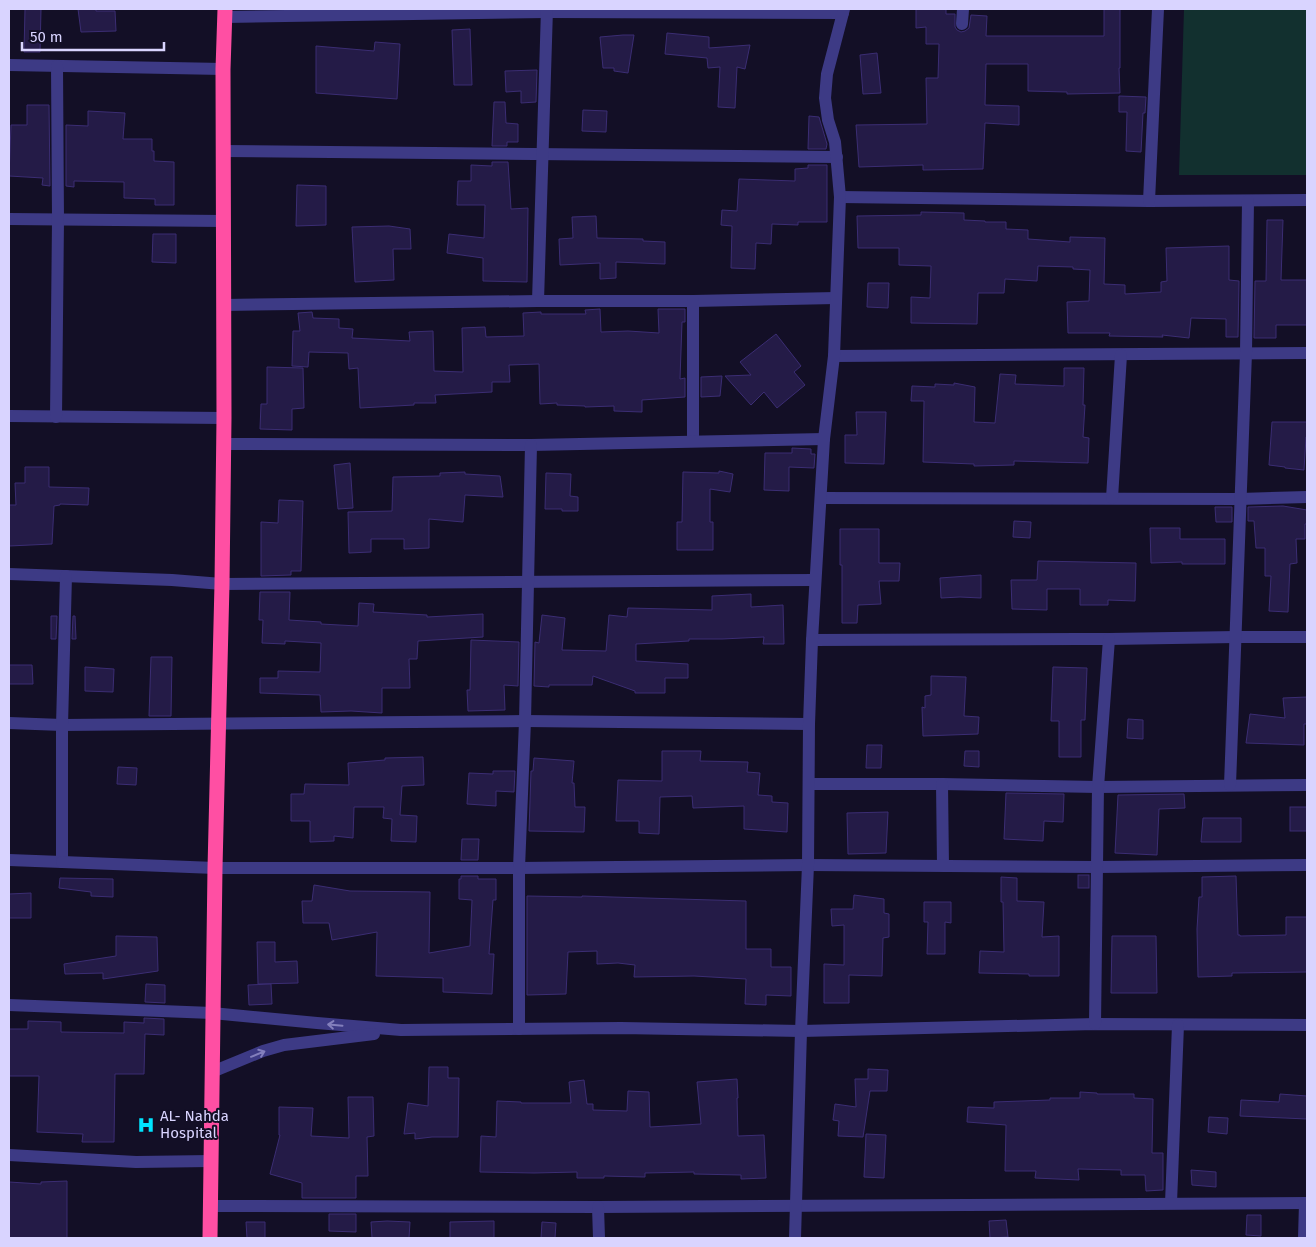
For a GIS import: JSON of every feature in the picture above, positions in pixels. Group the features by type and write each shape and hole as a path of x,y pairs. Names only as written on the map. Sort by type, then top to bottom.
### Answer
{"highway":[{"path":"210,1238 212,1013 224,444 223,69 225,13"}],"street":[{"path":"962,24 963,9"},
{"path":"1150,201 1158,9"},
{"path":"538,301 547,10"},
{"path":"225,13 547,10 844,11 826,74 825,98 828,120 835,142 840,197 834,356 824,438 812,640 809,724 808,865 795,1238"},
{"path":"9,65 223,69"},
{"path":"56,417 57,66"},
{"path":"223,151 837,157"},
{"path":"840,197 1150,201 1307,200"},
{"path":"1230,785 1246,353 1248,201"},
{"path":"9,219 223,221"},
{"path":"224,305 836,298"},
{"path":"693,441 694,301"},
{"path":"834,356 1307,353"},
{"path":"1112,498 1121,355"},
{"path":"9,416 224,418"},
{"path":"224,444 531,445 824,438"},
{"path":"519,1029 519,868 525,721 531,445"},
{"path":"821,498 1240,499 1307,497"},
{"path":"9,574 172,580 222,584 815,580"},
{"path":"62,862 62,724 66,576"},
{"path":"812,640 1078,638 1109,640 1307,637"},
{"path":"1094,1024 1098,787 1109,640"},
{"path":"9,723 525,721 809,724"},
{"path":"809,784 1098,787 1307,785"},
{"path":"942,784 943,866"},
{"path":"9,860 215,868 1307,865"},
{"path":"9,1005 212,1013 401,1030 621,1028 801,1031 1094,1024 1307,1025"},
{"path":"1172,1203 1178,1025"},
{"path":"212,1072 263,1051 284,1046 401,1030"},
{"path":"9,1155 136,1162 211,1161"},
{"path":"210,1206 598,1207 1306,1203 1304,1238"},
{"path":"598,1207 598,1238"}],"green space":[{"path":"1184,9 1307,9 1307,175 1179,175"}],"building":[{"path":"25,9 41,9 40,52 24,52"},
{"path":"78,9 115,11 116,31 81,32"},
{"path":"916,9 946,9 946,14 955,14 955,27 961,32 969,28 971,15 987,16 986,36 1104,36 1104,9 1120,9 1120,93 1067,94 1067,92 1028,91 1028,64 986,64 985,105 1019,106 1019,125 985,123 983,169 923,170 923,165 859,167 856,125 927,124 926,78 938,78 939,44 926,44 926,27 916,28"},
{"path":"470,29 472,85 454,85 452,30"},
{"path":"667,33 709,37 709,48 750,45 745,69 737,67 735,108 718,107 720,67 708,68 707,58 665,54"},
{"path":"634,35 628,73 614,71 614,68 603,68 600,37"},
{"path":"375,42 400,44 397,99 316,93 316,46 374,51"},
{"path":"877,53 881,93 863,94 860,55"},
{"path":"537,70 536,102 521,103 521,91 506,92 505,71"},
{"path":"1119,96 1146,97 1145,113 1143,113 1141,152 1126,151 1127,112 1119,112"},
{"path":"494,102 505,102 506,123 518,124 518,142 507,142 507,146 492,146"},
{"path":"27,105 49,105 50,186 42,185 43,178 9,176 11,125 27,125"},
{"path":"583,110 607,111 606,132 582,131"},
{"path":"88,111 125,113 123,139 152,139 154,161 174,162 174,205 155,205 155,199 124,198 124,182 74,181 74,187 66,186 66,125 88,126"},
{"path":"809,116 819,117 827,144 826,149 808,149"},
{"path":"492,162 508,162 511,209 528,208 527,282 483,281 483,258 447,253 449,234 484,238 485,205 457,205 458,181 471,181 471,165 492,166"},
{"path":"808,165 827,165 827,222 798,222 798,225 772,224 771,244 756,243 755,269 731,268 732,226 721,225 722,210 737,211 739,179 795,181 795,169 808,168"},
{"path":"297,185 326,186 326,225 296,226"},
{"path":"921,212 964,213 964,220 1006,222 1006,229 1028,230 1028,239 1070,242 1070,237 1105,238 1104,284 1125,285 1125,294 1161,292 1161,282 1167,281 1166,248 1229,246 1229,280 1239,281 1238,337 1226,337 1226,319 1191,318 1189,338 1162,335 1163,337 1109,336 1110,333 1068,333 1067,302 1089,301 1090,270 1073,269 1073,267 1038,266 1037,281 1005,279 1004,293 978,293 977,324 911,323 911,297 930,298 931,266 899,265 899,248 858,248 857,216 921,215"},
{"path":"596,216 597,238 643,239 643,241 665,242 665,264 616,262 616,278 600,279 600,263 560,265 559,239 573,238 572,217"},
{"path":"1267,220 1283,220 1281,280 1307,280 1307,325 1276,325 1276,338 1254,338 1255,281 1266,281"},
{"path":"389,226 410,229 411,249 393,249 394,280 355,282 352,227"},
{"path":"153,234 176,234 176,263 152,262"},
{"path":"868,283 889,283 888,308 867,307"},
{"path":"600,309 601,332 659,333 658,309 685,309 685,322 682,322 680,379 685,378 685,397 642,400 642,412 614,411 614,406 585,407 557,405 557,403 540,404 539,364 509,365 510,382 492,382 492,392 435,395 436,403 360,408 358,368 349,369 348,353 309,352 308,367 292,366 293,331 300,331 298,313 312,312 313,318 339,319 339,328 353,329 352,338 410,341 409,332 433,331 434,371 463,372 462,328 485,327 486,337 524,336 523,313 586,314 585,310"},
{"path":"776,334 801,366 794,372 805,385 777,408 764,392 751,405 725,376 751,375 740,362"},
{"path":"267,367 303,368 304,408 292,409 292,430 260,429 261,404 267,404"},
{"path":"1064,368 1084,368 1083,405 1085,405 1083,437 1089,438 1088,463 1014,461 1014,465 974,466 974,464 923,462 924,401 911,401 912,386 935,387 935,384 954,385 954,383 975,387 974,422 995,423 1000,374 1016,375 1015,384 1064,386"},
{"path":"722,376 720,396 701,397 701,377"},
{"path":"856,412 886,412 884,464 845,463 845,435 857,435"},
{"path":"1272,422 1307,422 1304,470 1269,465"},
{"path":"792,448 811,449 811,454 815,454 814,468 789,467 789,491 764,490 765,453 792,453"},
{"path":"350,463 353,508 338,509 334,465"},
{"path":"25,467 49,467 49,487 89,488 88,505 60,504 54,506 52,544 9,546 9,505 16,505 15,483 25,483"},
{"path":"719,471 733,474 730,492 710,489 710,522 713,522 713,550 677,550 677,522 682,522 683,472 719,473"},
{"path":"465,472 465,474 500,476 503,497 465,495 463,522 429,519 429,548 404,549 404,539 371,539 371,552 349,553 348,512 392,511 393,477 440,476 440,473"},
{"path":"546,473 571,474 570,496 578,497 578,511 545,509"},
{"path":"279,500 303,501 301,571 291,571 291,575 261,576 261,522 278,523"},
{"path":"1283,506 1307,510 1305,539 1296,539 1297,563 1290,564 1288,612 1269,611 1271,576 1265,576 1265,548 1256,548 1254,521 1248,521 1248,507"},
{"path":"1215,507 1232,507 1232,522 1216,522"},
{"path":"1014,521 1031,522 1030,538 1013,537"},
{"path":"1150,528 1180,528 1180,539 1225,539 1225,564 1151,563"},
{"path":"840,529 879,529 879,563 900,563 899,581 879,581 881,604 858,605 857,623 842,623"},
{"path":"1038,561 1136,563 1135,601 1108,600 1108,605 1080,605 1080,589 1047,589 1047,610 1012,609 1011,580 1037,580"},
{"path":"981,575 981,598 941,598 940,578"},
{"path":"260,592 290,592 289,620 321,622 321,624 358,626 359,603 374,604 373,612 427,615 427,617 483,614 483,637 418,641 417,659 409,659 410,688 382,688 382,713 321,712 320,695 260,693 260,678 278,678 278,671 320,672 321,643 285,641 285,644 262,643 263,620 259,620"},
{"path":"751,594 751,607 783,605 784,644 763,644 764,637 689,639 689,641 636,644 636,661 688,664 688,678 665,678 665,693 635,693 635,691 593,676 592,685 534,686 535,642 539,643 542,615 565,618 562,650 606,651 609,615 627,617 628,608 712,610 712,596"},
{"path":"51,616 57,616 56,639 51,639"},
{"path":"73,616 75,616 76,639 72,639"},
{"path":"471,640 519,642 518,686 504,685 505,710 468,711 467,690 470,690"},
{"path":"151,657 172,657 171,716 149,716"},
{"path":"9,665 32,665 33,684 9,684"},
{"path":"85,667 114,669 113,692 85,691"},
{"path":"1053,667 1087,668 1085,720 1081,720 1081,757 1059,757 1059,721 1051,721"},
{"path":"931,676 966,677 964,716 979,717 978,734 923,736 922,707 925,708 925,696 931,695"},
{"path":"1307,697 1307,724 1304,724 1304,745 1246,743 1250,714 1285,718 1283,698"},
{"path":"1128,719 1143,720 1143,739 1127,738"},
{"path":"867,745 882,745 881,768 866,768"},
{"path":"662,751 701,751 700,761 748,762 747,772 760,773 758,795 772,796 772,802 788,803 787,832 744,829 744,806 693,808 692,796 660,797 659,834 639,833 639,821 616,821 618,780 662,781"},
{"path":"965,751 979,751 979,767 964,766"},
{"path":"423,757 424,785 402,786 400,815 417,816 416,842 391,841 392,819 383,818 384,807 354,807 353,838 334,836 334,841 310,842 310,821 291,821 291,794 304,794 305,784 349,785 348,763 385,760 385,758"},
{"path":"534,758 574,761 572,783 574,783 575,807 585,807 584,832 529,831 531,771 533,771"},
{"path":"118,767 137,768 136,785 117,784"},
{"path":"493,771 515,771 514,792 496,791 496,806 467,804 469,773 493,774"},
{"path":"1006,793 1064,794 1063,822 1044,821 1043,841 1004,839"},
{"path":"1184,794 1185,808 1159,809 1157,855 1115,853 1118,795"},
{"path":"1290,807 1307,807 1307,831 1290,831"},
{"path":"888,812 886,853 848,854 847,813"},
{"path":"1203,818 1241,818 1241,842 1201,842"},
{"path":"462,839 479,839 478,860 461,860"},
{"path":"1078,875 1089,875 1089,888 1078,888"},
{"path":"461,876 478,876 478,879 496,879 496,900 493,900 489,954 494,954 492,994 443,992 443,978 376,976 377,932 332,940 329,923 303,923 302,901 312,901 314,885 350,891 430,892 429,953 470,946 472,900 459,899 459,879 461,879"},
{"path":"1236,876 1238,935 1286,935 1286,917 1307,917 1307,972 1232,973 1232,976 1198,977 1197,929 1199,897 1202,897 1202,877"},
{"path":"1001,877 1017,878 1017,901 1044,902 1042,937 1059,936 1059,976 979,973 980,951 1004,952"},
{"path":"60,878 113,879 113,897 91,896 91,892 59,888"},
{"path":"31,893 31,918 9,918 9,894"},
{"path":"854,895 884,899 884,913 889,914 889,937 883,938 882,976 849,975 849,1003 824,1003 824,964 844,965 844,925 832,926 831,909 853,909"},
{"path":"527,896 746,901 746,949 771,949 771,967 791,967 791,996 766,995 766,1005 745,1004 746,979 694,976 634,977 635,965 618,963 597,964 597,951 568,952 566,994 527,995"},
{"path":"924,902 951,902 951,923 945,922 945,954 927,954 928,922 924,922"},
{"path":"116,936 157,937 158,971 103,979 103,973 65,974 64,964 116,956"},
{"path":"1112,936 1156,936 1157,993 1111,993"},
{"path":"257,942 275,942 275,962 297,961 298,983 258,984"},
{"path":"146,984 165,985 165,1003 145,1002"},
{"path":"271,984 272,1004 249,1005 248,985"},
{"path":"144,1018 164,1019 164,1035 145,1034 144,1074 115,1074 114,1142 82,1142 83,1134 37,1132 39,1076 9,1076 9,1029 28,1029 28,1021 61,1022 61,1032 124,1033 124,1022 144,1023"},
{"path":"429,1067 448,1067 448,1078 459,1078 458,1137 415,1139 415,1133 404,1134 408,1103 428,1106"},
{"path":"868,1069 888,1070 887,1091 870,1091 863,1137 838,1136 839,1121 833,1120 835,1104 856,1107 855,1079 868,1079"},
{"path":"737,1079 738,1136 764,1135 766,1178 741,1179 741,1175 694,1174 694,1172 645,1173 645,1177 604,1176 604,1178 577,1178 577,1172 480,1172 481,1136 496,1137 497,1101 571,1103 569,1082 584,1080 587,1104 593,1104 593,1110 627,1111 628,1091 649,1092 650,1127 701,1124 697,1082"},
{"path":"1080,1092 1134,1094 1134,1098 1153,1099 1152,1153 1163,1153 1163,1190 1146,1191 1145,1175 1121,1175 1121,1170 1078,1169 1079,1180 1035,1178 1036,1171 1005,1171 1006,1125 967,1122 968,1107 994,1108 994,1102 1080,1098"},
{"path":"1280,1094 1307,1096 1307,1119 1240,1116 1241,1100 1279,1102"},
{"path":"348,1097 373,1097 374,1136 367,1137 368,1176 356,1176 356,1198 302,1198 302,1183 270,1174 280,1135 279,1107 313,1108 311,1136 349,1138"},
{"path":"1209,1117 1228,1118 1227,1134 1208,1132"},
{"path":"866,1134 886,1135 884,1178 864,1177"},
{"path":"1191,1170 1216,1172 1216,1187 1192,1185"},
{"path":"67,1181 67,1238 9,1238 9,1182 41,1184 41,1182"},
{"path":"329,1214 356,1214 356,1232 329,1231"},
{"path":"1247,1215 1261,1215 1261,1236 1246,1235"},
{"path":"1006,1220 1008,1237 990,1238 989,1221"},
{"path":"494,1221 494,1238 450,1238 450,1222"},
{"path":"246,1222 265,1222 265,1238 247,1238"},
{"path":"371,1222 410,1222 409,1238 372,1238"},
{"path":"542,1222 556,1223 555,1238 541,1238"}],"place":[{"name":"AL- Nahda Hospital","path":"146,1125"}]}
